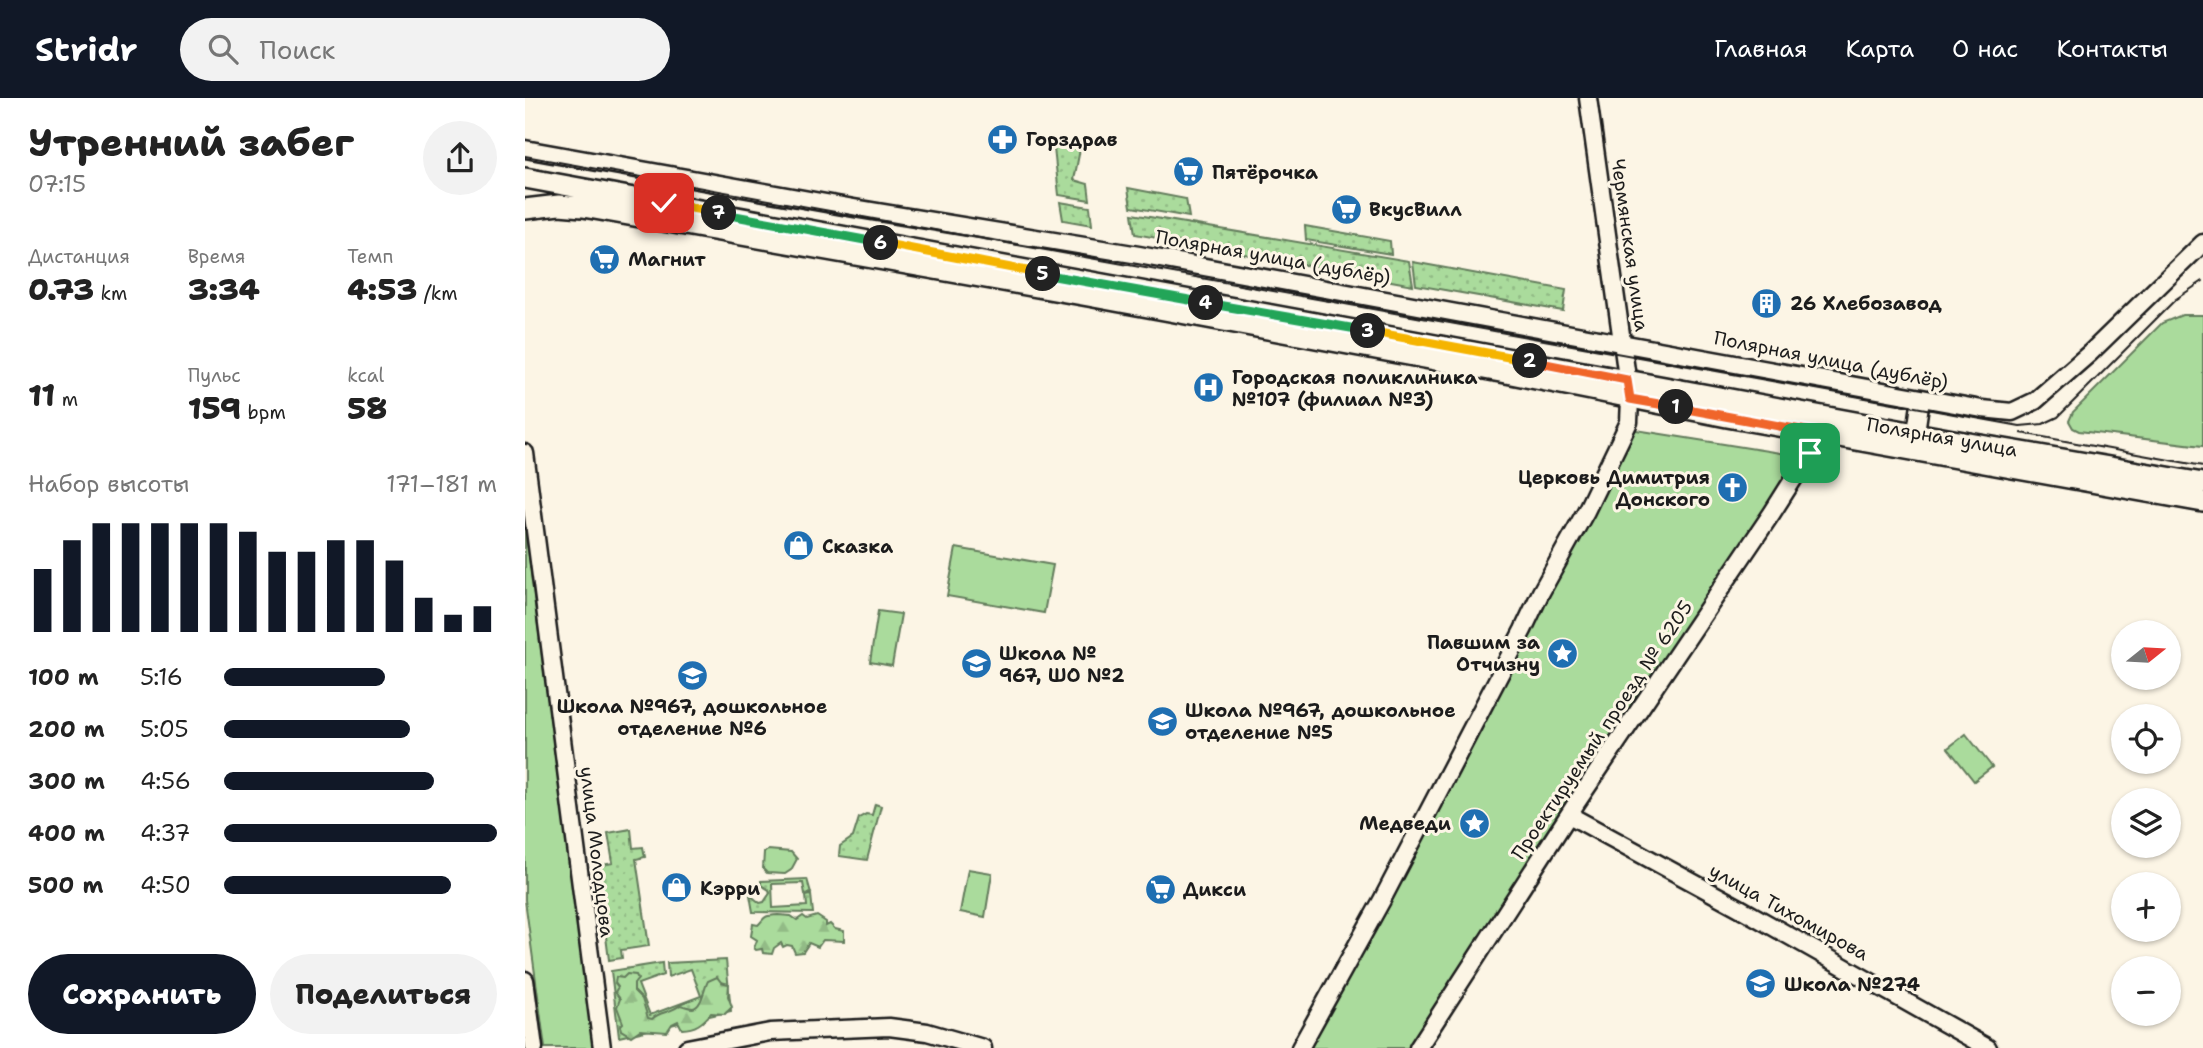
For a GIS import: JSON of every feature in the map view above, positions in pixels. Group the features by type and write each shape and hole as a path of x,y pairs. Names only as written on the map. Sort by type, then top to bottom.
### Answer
{"main road":[{"name":"Полярная улица","path":"525,178 1629,389 1817,433 2203,502"},
{"name":"Полярная улица","path":"525,209 559,205 583,207 1170,311 1629,389 1916,432 2203,483"}],"street":[{"name":"Чермянская улица","path":"1300,1048 1382,900 1541,592 1586,511 1629,422 1629,389 1588,98"},
{"name":"Полярная улица (дублёр)","path":"525,149 1139,255 1982,409 2013,412 2035,401 2089,353 2203,243"},
{"path":"1916,432 1921,398"},
{"name":"Проектируемый проезд № 6205","path":"1417,1048 1569,815 1772,513 1810,453 1817,433"},
{"name":"улица Молодцова","path":"525,453 602,1048"},
{"name":"улица Тихомирова","path":"1569,815 1988,1048"},
{"path":"525,980 534,1048"},
{"path":"687,1048 770,1032 868,1027 918,1030 983,1048"}],"green space":[{"path":"1081,144 1074,180 1088,184 1090,200 1059,195 1054,148"},
{"path":"1128,188 1186,199 1189,217 1131,207"},
{"path":"1060,202 1090,207 1092,225 1063,220"},
{"path":"1132,214 1409,261 1413,285 1135,234"},
{"path":"1305,226 1390,241 1391,254 1306,240"},
{"path":"1413,262 1566,290 1563,311 1416,285"},
{"path":"2182,315 2203,315 2203,446 2079,431 2073,428 2069,421 2073,412 2162,323"},
{"path":"1630,429 1792,455 1798,464 1410,1048 1308,1048"},
{"path":"525,526 594,1048 545,1048 525,900"},
{"path":"956,548 1053,565 1044,613 947,596"},
{"path":"878,611 901,614 892,666 870,662"},
{"path":"1966,734 1992,767 1974,781 1948,748"},
{"path":"875,804 881,806 867,860 839,856 840,846 853,837 859,818 866,814 872,815"},
{"path":"631,829 633,848 643,847 645,857 636,859 649,946 621,950 622,958 609,960 597,866 613,863 608,833"},
{"path":"764,852 791,852 797,859 791,870 785,874 767,873 763,869"},
{"path":"968,869 992,873 985,917 960,912"},
{"path":"807,879 811,893 805,894 803,883 772,884 773,908 807,906 806,896 811,895 813,913 753,912 750,895 760,903 764,902 770,893 761,885 761,881"},
{"path":"767,916 791,916 797,920 803,916 807,919 817,916 826,922 826,926 830,924 835,929 844,931 844,941 823,940 818,947 809,943 803,952 795,953 792,946 783,947 781,943 774,948 772,954 763,953 762,949 756,950 754,948 757,940 751,936 753,924 758,925"},
{"path":"726,960 731,1011 619,1037 611,971 662,963 663,975 638,984 650,1015 701,996 691,969 668,977 667,963"},
{"path":"627,974 636,975 638,979 634,984 634,991 642,999 648,1018 652,1019 680,1005 696,1007 708,981 717,977 721,982 729,984 728,996 732,1007 725,1014 711,1013 695,1027 682,1029 678,1021 672,1024 667,1032 640,1030 631,1036 621,1030 623,1023 617,1007 620,999 615,992 618,987 615,983 616,977 623,978"}],"tram line":[{"path":"525,156 2020,426 2043,424 2058,417 2176,299 2203,281"},
{"path":"2021,433 2203,466"}],"place":[{"name":"Горздрав","path":"1003,139"},
{"name":"Пятёрочка","path":"1189,172"},
{"name":"ВкусВилл","path":"1346,209"},
{"name":"Магнит","path":"605,259"},
{"name":"26 Хлебозавод","path":"1767,303"},
{"name":"Городская поликлиника №107 (филиал №3)","path":"1209,388"},
{"name":"Церковь Димитрия Донского","path":"1733,488"},
{"name":"Сказка","path":"799,546"},
{"name":"Павшим за Отчизну","path":"1563,653"},
{"name":"Школа № 967, ШО №2","path":"976,664"},
{"name":"Школа №967, дошкольное отделение №6","path":"692,675"},
{"name":"Школа №967, дошкольное отделение №5","path":"1162,721"},
{"name":"Медведи","path":"1474,823"},
{"name":"Кэрри","path":"677,888"},
{"name":"Дикси","path":"1160,889"},
{"name":"Школа №274","path":"1761,984"}],"route":[{"path":"664,203 1627,380 1630,399 1817,433 1810,453"}]}
